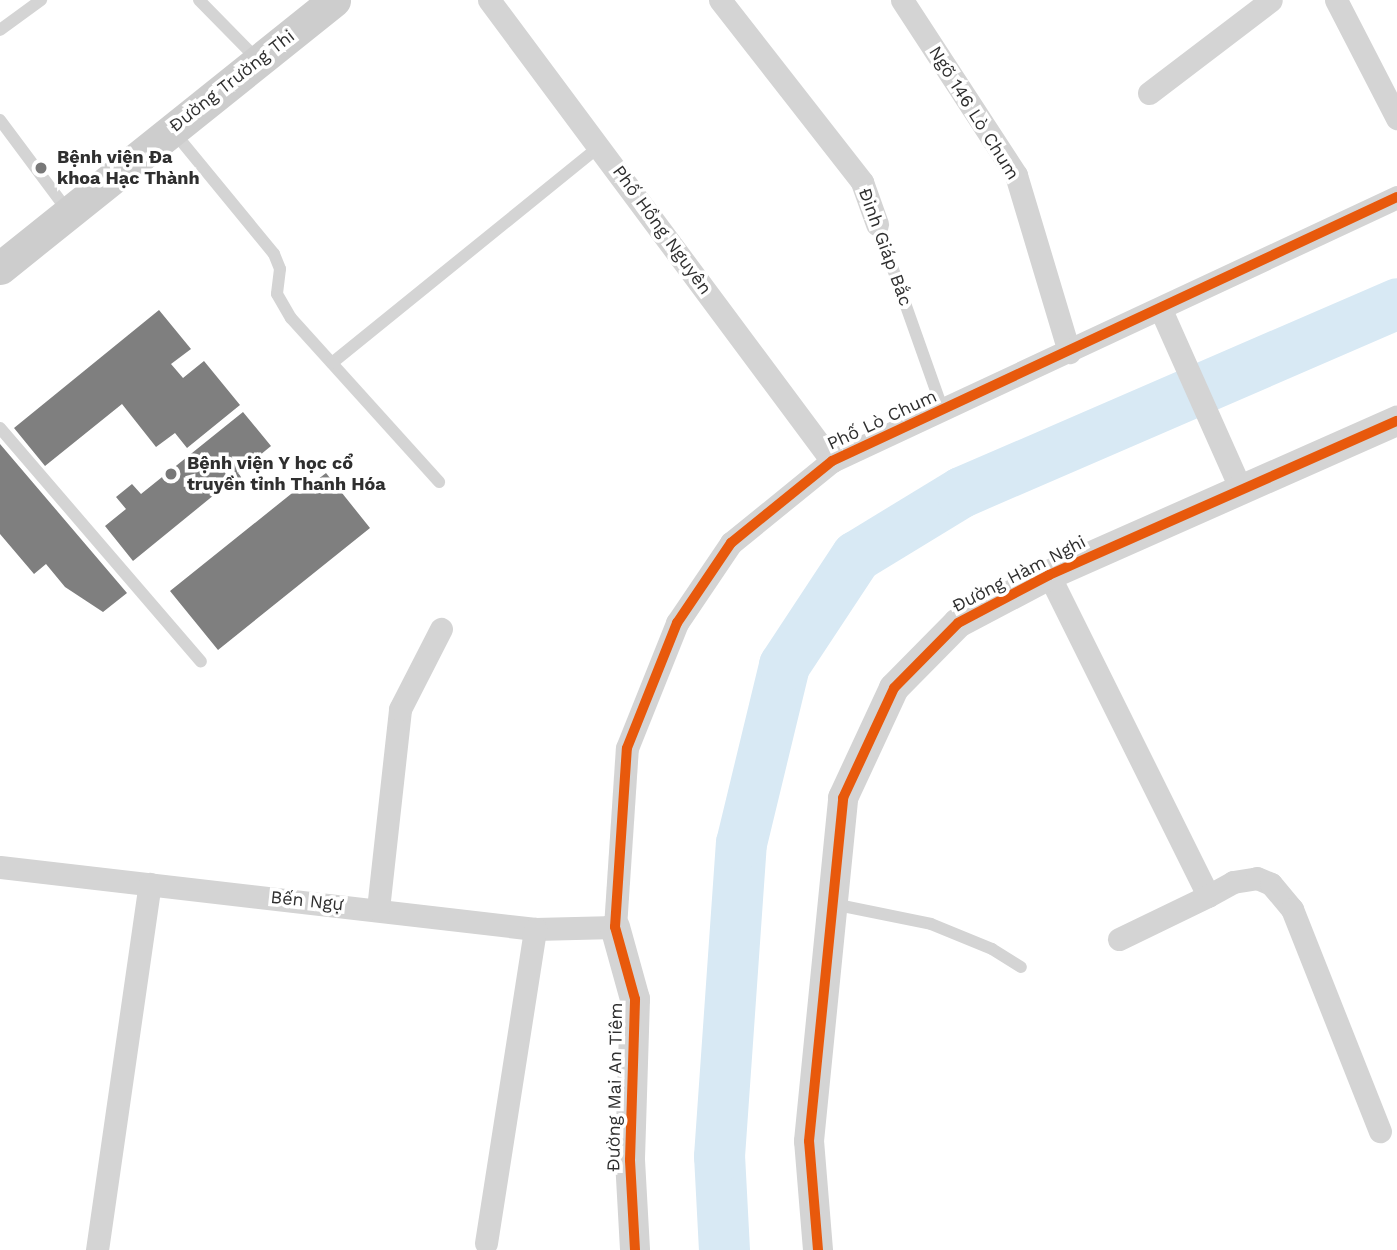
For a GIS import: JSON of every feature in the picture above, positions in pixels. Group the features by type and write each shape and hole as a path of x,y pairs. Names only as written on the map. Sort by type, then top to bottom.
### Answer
{"main road":[{"name":"Đường Trường Thi","path":"0,268 67,210 334,0"}],"street":[{"name":"Phố Hồng Nguyên","path":"489,0 832,461"},
{"name":"Đinh Giáp Bắc","path":"720,0 862,183 877,224"},
{"name":"Ngõ 146 Lò Chum","path":"902,0 1016,175 1069,352"},
{"path":"1149,93 1271,0"},
{"path":"1336,0 1397,118"},
{"name":"Phố Lò Chum","path":"615,927 627,748 677,624 730,543 832,461 1161,310 1397,197"},
{"path":"1161,310 1241,490"},
{"name":"Đường Hàm Nghi","path":"818,1250 809,1141 843,798 894,688 958,623 1049,575 1397,421"},
{"path":"1049,575 1208,896"},
{"path":"378,909 400,709 440,629"},
{"name":"Bến Ngự","path":"0,867 534,929 615,927"},
{"path":"1119,939 1233,882 1257,878 1271,884 1292,909 1380,1131"},
{"path":"97,1250 150,884"},
{"name":"Đường Mai An Tiêm","path":"615,927 635,999 630,1160 635,1250"},
{"path":"485,1243 534,929"}],"lane":[{"path":"0,30 41,0"},
{"path":"199,0 259,61"},
{"path":"0,120 67,210"},
{"path":"170,128 274,254 280,269 277,293 291,317 439,482"},
{"path":"332,363 600,146"},
{"name":"Đinh Giáp Bắc","path":"877,224 943,410"},
{"path":"0,428 201,662"},
{"path":"833,904 931,924 992,949 1021,967"}],"building":[{"path":"159,310 191,349 171,364 183,378 204,361 240,405 187,448 175,433 156,447 122,404 45,466 14,428"},
{"path":"243,412 271,446 238,473 244,480 230,492 225,486 133,561 105,526 126,509 116,497 132,484 141,494"},
{"path":"0,444 127,593 103,612 65,587 46,564 34,574 0,534"},
{"path":"326,473 370,528 218,650 170,591 296,490 299,494"}],"waterway":[{"path":"724,1250 719,1156 741,843 784,665 856,556 961,492 1397,303"}],"cycle path":[{"path":"635,1250 630,1160 635,999 615,927 627,748 677,623 731,543 832,461 1397,197"},
{"path":"818,1250 809,1141 843,798 894,688 958,623 1049,575 1397,421"}],"place":[{"name":"Bệnh viện Đa khoa Hạc Thành","path":"41,168"},
{"name":"Bệnh viện Y học cổ truyền tỉnh Thanh Hóa","path":"171,474"}]}
